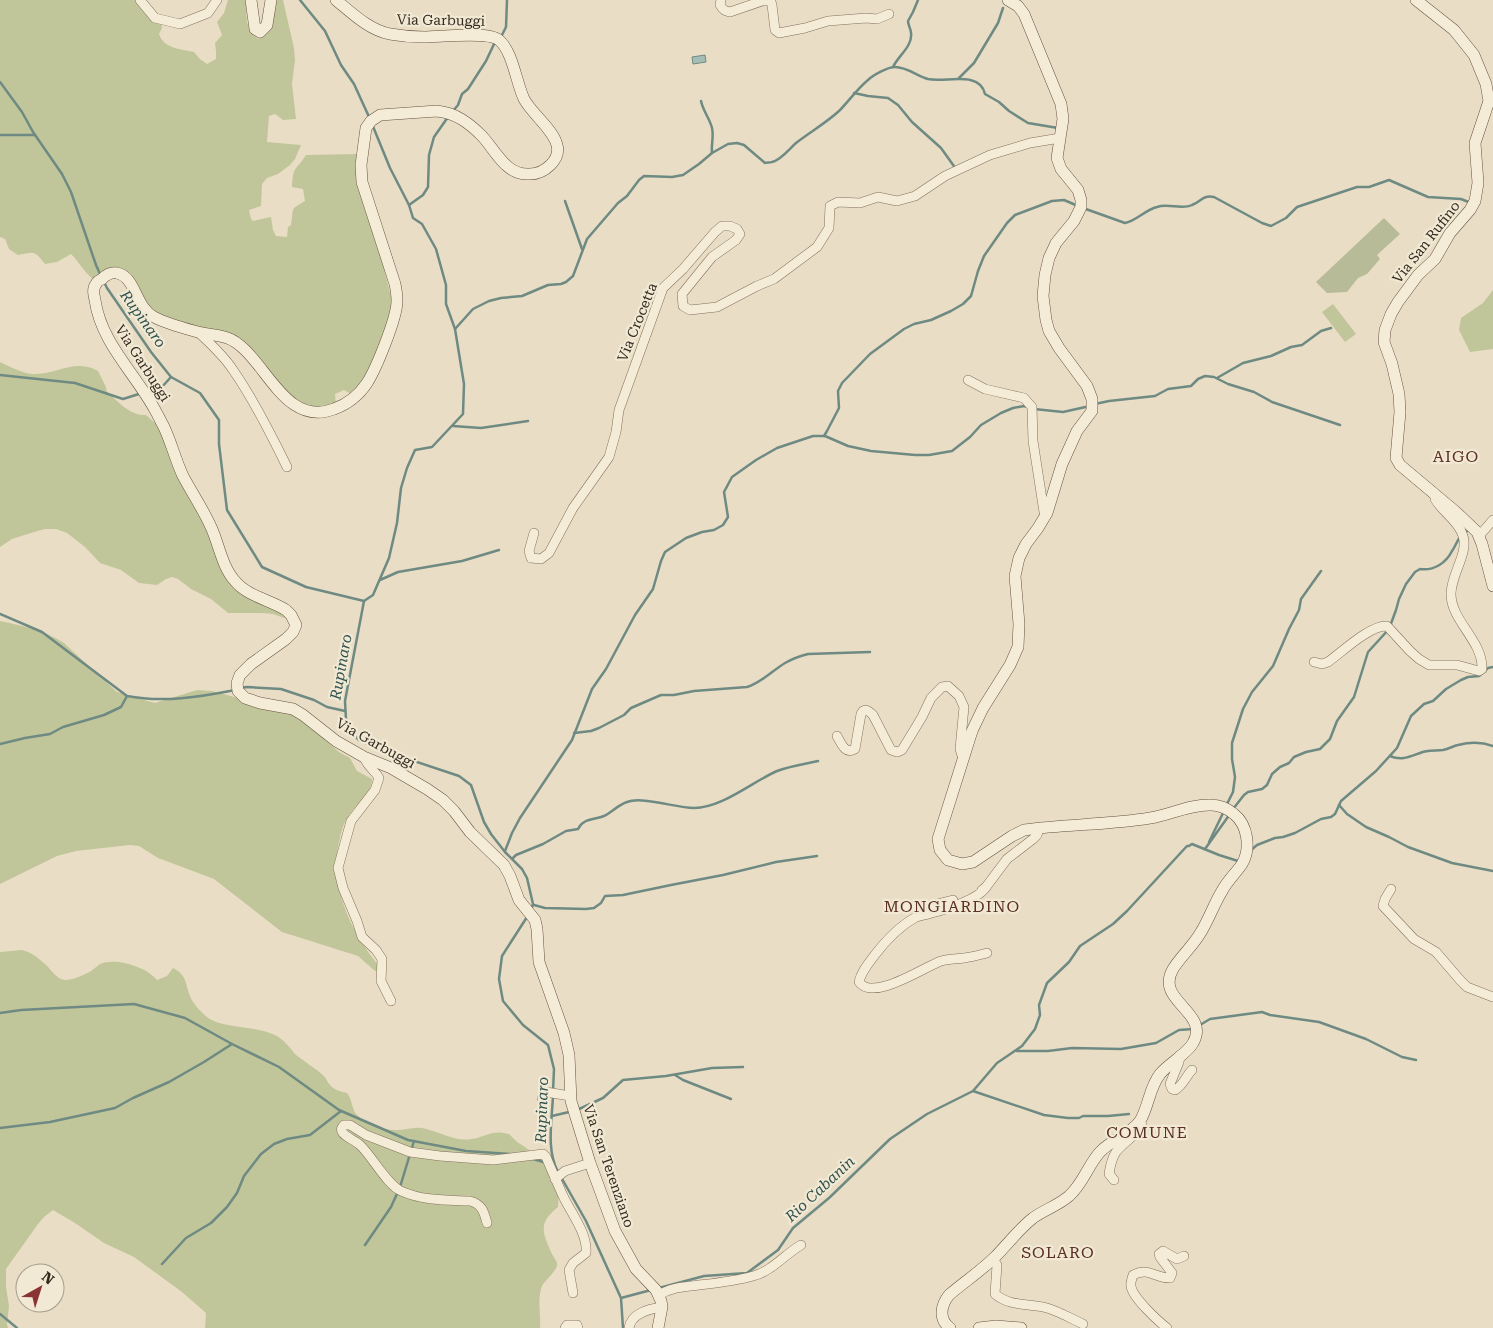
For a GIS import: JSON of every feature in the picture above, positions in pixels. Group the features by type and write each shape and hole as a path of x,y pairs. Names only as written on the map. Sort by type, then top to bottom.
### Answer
{"street":[{"path":"140,0 155,18 180,24 208,13 217,0"},
{"path":"251,0 255,29 260,32 267,25 271,0"},
{"name":"Via Garbuggi","path":"336,0 363,22 377,30 390,34 422,37 492,36 499,41 507,51 526,101 557,143 558,153 554,162 536,174 518,174 506,165 470,124 455,115 437,111 380,115 371,121 366,128 361,165 362,182 395,284 397,300 394,320 369,379 360,393 342,406 325,412 308,411 296,406 281,394 244,349 222,335 199,332 152,316 141,306 132,284 125,276 116,273 107,274 95,284 93,292 103,329 110,344 155,409 182,474 211,526 234,581 246,590 286,610 296,625 293,632 286,639 251,664 240,675 237,683 238,692 245,698 293,709 336,741 364,757 391,768 443,800 470,832 504,864 519,900 536,920 539,962 544,974"},
{"path":"721,0 720,5 722,9 730,12 765,0 771,2 775,30 779,33 828,21 877,19 889,14"},
{"path":"950,1328 947,1326 941,1311 943,1302 993,1259 1033,1219 1069,1196 1079,1185 1101,1151 1130,1131 1140,1120 1155,1081 1167,1066 1193,1043 1197,1033 1195,1022 1173,995 1169,987 1170,976 1202,932 1215,902 1228,880 1242,864 1247,849 1245,829 1242,821 1231,811 1213,805 1201,806 1152,818 1024,830 973,862 962,864 948,860 940,850 938,838 972,731 983,708 1010,665 1018,647 1019,624 1015,576 1019,558 1026,544 1046,515 1062,464 1077,431 1092,411 1092,400 1087,386 1049,331 1043,296 1049,258 1056,243 1074,221 1081,207 1081,200 1078,190 1061,169 1057,158 1063,119 1061,104 1024,14 1018,6 1008,0"},
{"name":"Via San Rufino","path":"1416,0 1454,30 1474,55 1486,84 1489,101 1475,142 1478,183 1475,201 1450,234 1435,259 1418,276 1398,302 1385,330 1384,342 1396,375 1399,394 1400,412 1396,458 1400,465 1436,496"},
{"name":"Via Crocetta","path":"534,533 529,551 531,558 541,559 549,553 573,508 609,457 616,432 618,410 663,288 722,226 730,226 737,229 740,234 736,240 712,257 682,294 683,306 690,310 717,306 774,279 796,264 817,247 829,228 830,206 838,202 860,203 878,197 897,201 915,196 945,176 990,155 1030,143 1060,138"},
{"path":"199,332 233,369 266,423 287,468"},
{"path":"968,380 985,388 1024,398 1032,406 1033,441 1046,515"},
{"path":"1436,496 1477,532 1493,586"},
{"path":"1314,662 1322,664 1328,662 1369,632 1382,626 1387,626 1410,651 1429,665 1456,665 1479,671 1482,669 1481,655 1454,609 1451,597 1452,583 1464,549 1464,538 1461,530 1438,504 1435,499 1436,496"},
{"path":"1479,536 1493,520"},
{"path":"838,736 842,747 852,751 855,749 861,714 863,711 869,711 873,715 891,750 897,752 902,750 931,698 942,687 948,686 959,696 964,707 960,750 963,759"},
{"path":"364,757 367,765 379,778 375,790 351,821 338,868 343,888 362,937 376,950 382,959 381,980 391,1001"},
{"path":"987,953 942,961 901,981 882,987 866,988 861,986 859,982 867,966 889,937 919,916 931,914 983,892 1007,859 1037,835 1038,828"},
{"path":"894,906 925,907 975,894 986,888"},
{"path":"1391,889 1383,906 1414,939 1436,952 1467,987 1493,997"},
{"name":"Via San Terenziano","path":"544,974 564,1033 569,1055 568,1095 614,1231 636,1269 656,1290 658,1295 662,1307 658,1328"},
{"path":"1180,1055 1170,1084 1172,1089 1178,1088 1186,1075 1192,1070"},
{"path":"544,1095 568,1095"},
{"path":"1114,1180 1109,1174 1113,1158 1116,1152 1142,1126 1140,1120"},
{"path":"487,1222 483,1208 475,1202 433,1199 399,1190 382,1173 359,1143 343,1134 342,1127 350,1125 366,1135 410,1152 493,1160 542,1154 546,1157 587,1248 586,1253 573,1263 569,1270 573,1293"},
{"path":"555,1179 565,1171 590,1163"},
{"path":"658,1295 667,1289 754,1276 776,1266 787,1254 801,1244"},
{"path":"1167,1328 1140,1302 1130,1285 1133,1275 1140,1272 1149,1272 1162,1278 1170,1278 1172,1273 1159,1254 1163,1251 1177,1259 1184,1256"},
{"path":"993,1259 998,1265 994,1294 1000,1299 1017,1304 1048,1308 1083,1324"},
{"path":"629,1328 630,1322 634,1317 652,1308 662,1307"},
{"path":"566,1326 577,1325 578,1328"},
{"path":"979,1328 996,1326 1021,1328"}],"green space":[{"path":"0,0 136,0 161,22 162,28 159,34 165,43 174,48 194,52 207,64 216,59 215,43 222,35 217,22 224,13 228,0 246,0 248,26 258,39 269,28 275,0 283,0 294,48 295,60 292,84 296,119 283,120 275,114 269,116 267,142 301,145 290,165 278,174 267,178 262,184 261,206 249,210 253,221 271,217 276,236 287,237 294,209 305,201 303,189 292,187 292,180 294,171 306,155 360,154 380,253 392,301 390,319 362,384 351,394 344,390 335,394 336,405 331,408 301,405 287,393 247,343 238,337 223,332 202,330 156,313 147,306 130,276 93,279 71,254 57,262 45,264 34,253 18,255 9,249 5,239 0,237"},
{"path":"1384,218 1400,234 1377,255 1380,259 1367,274 1358,278 1347,292 1327,293 1316,282"},
{"path":"1493,290 1493,349 1470,352 1459,330 1461,318 1483,303"},
{"path":"1333,304 1356,334 1345,342 1322,312"},
{"path":"0,362 20,371 33,374 42,374 73,366 89,367 98,371 107,392 120,404 130,411 146,415 156,424 206,528 225,574 284,614 287,619 273,614 228,613 211,599 172,577 157,585 139,583 121,570 100,563 85,547 67,533 56,529 45,529 12,539 0,547"},
{"path":"0,621 41,632 64,643 117,692 155,703 197,690 212,691 294,713 339,752 350,758 357,771 372,779 369,790 351,812 343,826 339,842 337,875 340,892 351,923 379,969 375,971 358,956 282,932 214,879 158,858 139,846 130,845 76,851 57,856 0,884"},
{"path":"22,950 34,955 57,976 65,980 82,976 100,964 107,962 131,964 146,971 157,980 167,976 173,968 181,974 193,1002 207,1017 213,1021 260,1030 277,1036 296,1055 324,1076 332,1087 347,1093 356,1114 376,1126 393,1130 422,1128 465,1140 498,1132 509,1134 542,1160 559,1194 558,1207 547,1218 544,1228 546,1240 557,1266 542,1286 539,1301 540,1328 205,1328 206,1313 182,1292 134,1257 104,1243 53,1210 38,1224 6,1269 9,1306 8,1328 0,1328 0,952"}],"water":[{"path":"705,55 706,62 693,64 692,57"}],"waterway":[{"path":"300,0 325,31 341,65 354,84 370,119"},
{"path":"501,37 506,27 507,0"},
{"path":"893,67 910,42 911,33 908,21 918,0"},
{"path":"959,78 974,63 998,23 1003,8"},
{"path":"453,111 458,105 462,94 468,89 486,61 495,42"},
{"path":"455,329 473,309 489,301 522,296 548,285 566,282 573,276 587,239 644,176 672,177 683,175 712,153 728,144 737,143 744,145 765,163 775,161 834,115 870,78 889,68 904,68 928,79 961,79 976,82 982,87 985,94 1028,123 1058,128"},
{"name":"Rupinaro","path":"0,82 62,174 71,192 100,274"},
{"path":"854,93 888,98 898,105 912,122 941,148 956,169"},
{"path":"701,101 712,128 712,153"},
{"path":"409,205 423,195 428,187 429,155 434,137 448,117"},
{"path":"364,601 373,595 389,558 397,523 401,488 415,450 432,447 463,414 464,384 455,329 446,304 446,285 436,249 422,224 413,218 409,205 390,168 372,124"},
{"path":"0,135 35,135"},
{"path":"1083,208 1125,223 1157,207 1188,206 1204,198 1214,197 1271,226 1286,218 1297,207 1357,187 1369,187 1389,180 1428,197 1461,199 1471,203"},
{"path":"824,436 839,408 838,391 842,383 870,354 904,329 914,324 931,320 963,304 971,296 984,256 1007,223 1015,215 1052,201 1064,200 1078,206"},
{"path":"565,201 582,249"},
{"name":"Rupinaro","path":"104,282 151,352 171,377 200,393 219,420 219,444 227,510 262,567 306,587 364,601 345,701 346,720 352,733 359,740 387,752 459,776 471,785 484,822 491,834 522,869 527,878 533,904 531,910"},
{"path":"1217,378 1243,363 1302,345 1321,331 1331,328"},
{"path":"0,375 75,383 123,399 142,393"},
{"path":"1095,404 1155,396 1168,389 1191,386 1198,379 1205,376 1214,377 1228,384 1254,392 1272,402 1340,425"},
{"path":"147,392 161,388 171,377"},
{"path":"1034,409 1063,412 1090,406"},
{"path":"505,851 520,818 572,740 592,689 606,669 635,615 653,589 665,552 686,538 714,530 723,525 728,517 724,492 732,477 777,448 813,436 825,436 848,446 871,451 915,455 929,455 952,451 970,437 981,425 1001,413 1013,408 1028,407"},
{"path":"453,426 481,428 528,421"},
{"path":"1233,809 1248,792 1262,789 1267,785 1272,774 1280,767 1289,763 1294,757 1320,749 1330,739 1337,721 1354,697 1368,652 1389,629 1406,584 1415,572 1420,569 1430,569 1443,562 1461,536 1469,530"},
{"path":"380,580 398,572 462,561 499,550"},
{"path":"1226,806 1233,792 1235,777 1232,743 1243,709 1252,692 1273,666 1299,610 1301,599 1321,571"},
{"path":"0,614 42,632 127,696 168,699 195,697 235,690"},
{"path":"574,733 599,728 624,715 631,708 661,695 747,687 762,680 785,663 808,654 870,652"},
{"path":"1250,851 1257,845 1295,833 1335,814 1341,801 1376,771 1397,748 1411,716 1424,704 1433,701 1446,689 1461,680 1479,676 1488,668 1493,667"},
{"path":"240,688 281,689 314,700 327,707 345,711"},
{"path":"0,744 50,734 63,727 104,715 121,707 127,696"},
{"path":"1390,756 1405,758 1423,752 1443,750 1467,743 1493,746"},
{"path":"513,858 566,831 578,829 586,821 604,816 627,802 641,800 694,808 705,807 737,794 777,771 818,761"},
{"path":"1339,805 1347,814 1366,827 1408,847 1452,863 1493,871"},
{"path":"1209,842 1224,811"},
{"path":"1205,849 1230,814"},
{"name":"Rio Cabanin","path":"659,1288 704,1276 747,1273 778,1250 793,1228 829,1198 890,1139 927,1114 973,1091 997,1063 1022,1046 1035,1029 1040,1015 1039,1005 1047,983 1069,962 1080,946 1113,924 1127,911 1187,846 1192,844 1238,861 1240,859"},
{"path":"534,905 545,908 594,908 601,903 605,896 623,895 723,875 776,862 817,856"},
{"name":"Rupinaro","path":"527,917 502,956 499,979 503,1001 523,1025 548,1045 554,1069 553,1091"},
{"path":"0,1013 21,1010 134,1004 185,1018 279,1067 339,1110 408,1140 466,1151 510,1154"},
{"path":"1200,1025 1210,1019 1262,1012 1270,1015 1319,1022 1366,1039 1402,1057 1416,1060"},
{"path":"1017,1051 1048,1051 1072,1048 1121,1049 1156,1043 1179,1030 1193,1029"},
{"path":"0,1128 50,1122 115,1108 169,1082 232,1044"},
{"path":"577,1110 603,1098 623,1080 666,1076 712,1068 743,1067"},
{"path":"675,1075 731,1099"},
{"path":"973,1091 1044,1115 1079,1118 1083,1116 1129,1114"},
{"name":"Rupinaro","path":"553,1096 551,1145 554,1163 558,1172"},
{"path":"162,1264 186,1238 211,1223 227,1207 237,1193 244,1176 261,1154 274,1144 287,1139 310,1135 341,1111"},
{"path":"552,1116 569,1112"},
{"path":"365,1245 391,1207 400,1187 414,1141"},
{"path":"533,1159 547,1163"},
{"name":"Rupinaro","path":"561,1177 586,1221 621,1298 623,1328"},
{"name":"Rio Cabanin","path":"621,1298 651,1290"},
{"path":"0,1314 17,1328"}],"district":[{"name":"AIGO","path":"1456,456"},
{"name":"MONGIARDINO","path":"952,906"},
{"name":"COMUNE","path":"1147,1132"},
{"name":"SOLARO","path":"1058,1252"}]}
